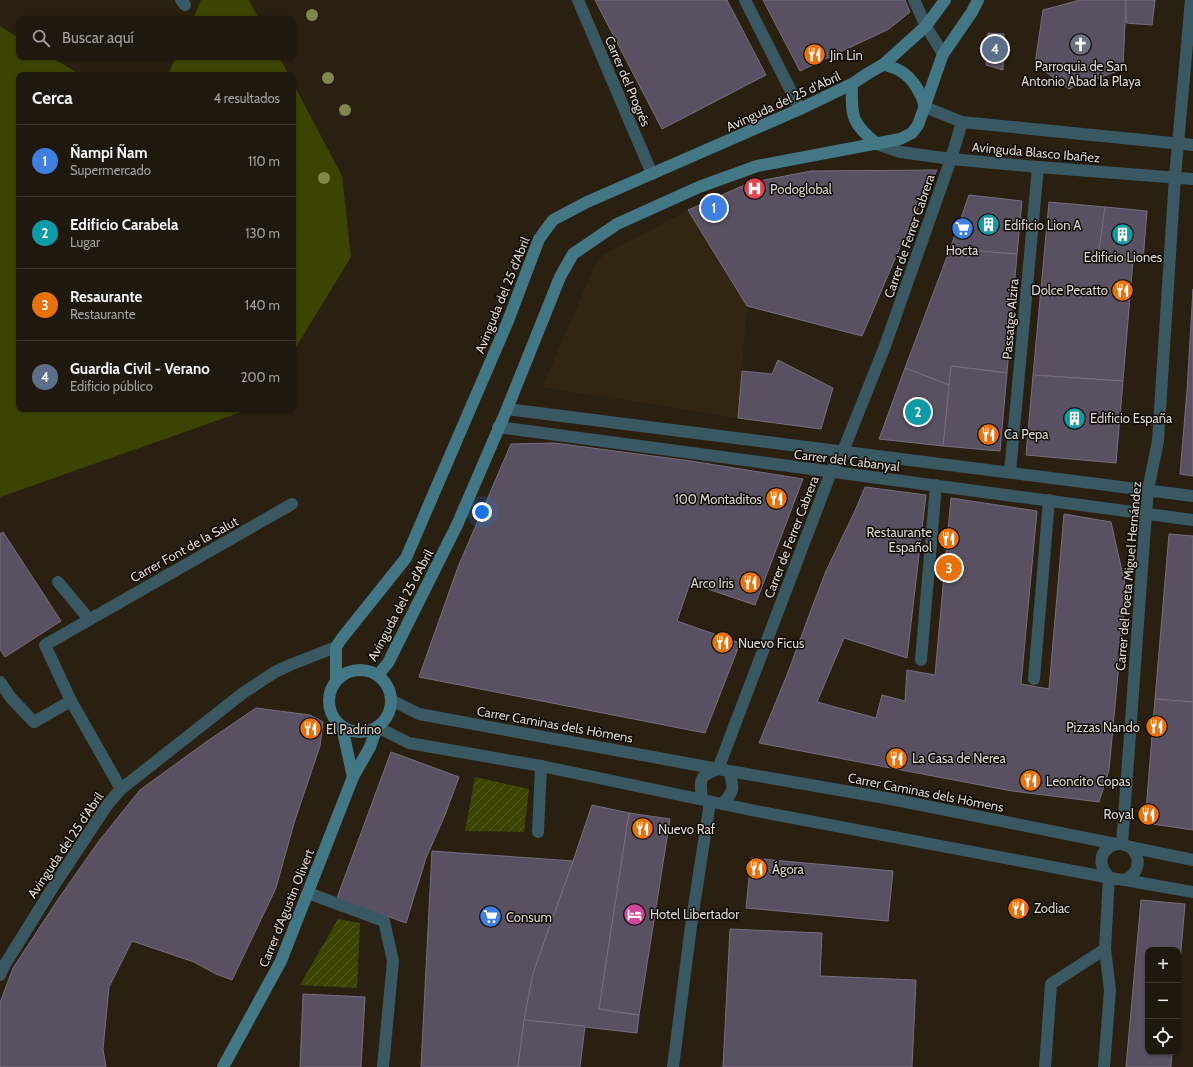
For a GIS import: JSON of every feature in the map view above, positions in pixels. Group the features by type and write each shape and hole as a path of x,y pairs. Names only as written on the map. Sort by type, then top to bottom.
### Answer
{"street":[{"name":"Carrer del Progrés","path":"578,0 652,174"},
{"path":"746,0 800,110"},
{"path":"914,0 926,26 943,54"},
{"path":"945,0 926,26 884,64 852,84 853,116 861,131 878,144 900,139 912,133 918,125 943,54 972,12 978,0"},
{"name":"Carrer del Poeta Miguel Hernández","path":"1123,845 1146,513 1148,490 1158,441 1175,177 1191,0"},
{"path":"884,64 902,72 915,85 923,96 925,107"},
{"name":"Avinguda del 25 d'Abril","path":"0,975 4,966 53,887 108,804 121,789 243,693 275,672 336,648 342,638 406,558 505,328 539,239 553,220 587,202 800,110 852,84"},
{"name":"Avinguda Blasco Ibañez","path":"925,107 962,122 1193,145"},
{"name":"Carrer de Ferrer Cabrera","path":"723,770 831,472 843,451 885,346 951,159 962,122"},
{"name":"Avinguda del 25 d'Abril","path":"378,675 388,663 457,525 507,409 560,277 573,254 617,224 699,187 757,166 878,144"},
{"name":"Avinguda Blasco Ibañez","path":"878,144 900,152 951,159 1038,168 1193,179"},
{"name":"Passatge Alzira","path":"1010,472 1038,168"},
{"name":"Carrer del Cabanyal","path":"507,409 1193,496"},
{"name":"Carrer del Cabanyal","path":"498,427 1193,520"},
{"path":"921,660 936,485"},
{"path":"1034,679 1049,500"},
{"name":"Carrer Font de la Salut","path":"121,789 71,701 45,645 292,504"},
{"path":"58,582 89,619"},
{"path":"336,648 336,680"},
{"path":"356,670 363,670 378,675 385,682 389,690 391,700 390,710 385,720 371,730 356,732 342,727 335,720 330,711 328,700 330,690 336,680 341,675 356,670"},
{"path":"0,682 11,698 34,722 71,701"},
{"name":"Carrer Caminas dels Hòmens","path":"391,700 420,714 723,770 891,799 1193,860"},
{"path":"342,727 352,777"},
{"path":"377,727 408,743 541,766 706,801 1193,892"},
{"name":"Carrer d'Agustin Olivert","path":"223,1067 281,961 352,777 370,747 377,727"},
{"path":"538,832 541,766"},
{"path":"672,1067 706,801 701,784 702,778 705,774 723,770 733,786 732,793 723,804"},
{"path":"1104,1067 1110,990 1105,949 1109,877 1104,872 1101,860 1106,850 1111,846 1123,845 1134,850 1138,862 1135,872 1125,880"},
{"path":"308,893 384,921 393,961 383,1067"},
{"path":"1045,1067 1051,984 1105,949"}],"shaded area":[{"path":"688,210 747,306 738,418 542,387 595,266 603,255"}],"green space":[{"path":"201,0 249,0 257,16 194,16"},
{"path":"0,26 16,36 16,60 56,60 76,72 16,72 16,412 241,412 0,497"},
{"path":"175,60 281,60 287,72 169,72"},
{"path":"296,89 342,176 351,257 296,347"},
{"path":"475,777 529,789 524,832 465,831"},
{"path":"338,919 360,923 357,988 300,985"}],"building":[{"path":"595,0 727,0 766,75 662,129"},
{"path":"763,0 905,0 910,12 889,29 800,71"},
{"name":"Parroquia de San Antonio Abad la Playa","path":"1080,0 1126,0 1123,69 1069,89 1035,64 1043,10"},
{"path":"1126,0 1155,0 1152,25 1126,23"},
{"path":"988,33 1004,34 1003,70 986,65"},
{"path":"937,170 907,231 862,336 747,306 688,210 749,183 811,171"},
{"name":"Edificio Lion A","path":"969,195 1022,201 1017,254 950,249"},
{"path":"1049,202 1105,207 1098,258 1133,260 1123,381 1033,375"},
{"name":"Edificio Liones","path":"1105,207 1147,211 1143,261 1098,258"},
{"path":"950,249 1017,254 1007,373 951,366 949,385 905,368"},
{"path":"1193,289 1193,476 1180,474"},
{"path":"778,360 833,388 821,429 738,418 742,371 772,374"},
{"path":"951,366 1007,373 1000,451 943,446"},
{"path":"905,368 949,385 943,446 879,439"},
{"name":"Edificio España","path":"1033,375 1123,381 1116,463 1026,455"},
{"path":"554,443 691,461 803,479 755,605 690,583 677,621 740,643 705,733 419,677 458,567 511,444"},
{"path":"865,487 926,495 907,658 844,638 817,702 876,718 882,695 905,701 907,670 935,675 951,498 1037,511 1021,684 1049,689 1064,514 1111,522 1126,589 1109,770 1099,802 1012,791 759,743 787,675 826,571"},
{"path":"3,532 61,621 5,657 0,649 0,534"},
{"path":"1169,534 1193,536 1193,702 1155,699"},
{"path":"1155,699 1193,702 1193,830 1145,823"},
{"path":"256,708 310,715 323,722 320,746 294,823 276,888 232,980 216,974 194,962 132,941 109,987 103,1049 106,1067 0,1067 0,1003 13,968 99,841 140,790"},
{"path":"391,752 459,777 445,815 426,858 406,923 337,898"},
{"path":"592,805 629,813 599,1009 639,1015 637,1033 524,1020 533,973"},
{"name":"Hotel Libertador","path":"629,813 670,819 639,1015 599,1009"},
{"name":"Consum","path":"432,851 573,861 533,973 524,1020 518,1067 421,1067"},
{"path":"751,858 893,871 888,921 746,908"},
{"path":"1141,900 1185,904 1181,950 1181,947 1145,947 1145,1055 1172,1055 1171,1067 1126,1067"},
{"path":"730,929 822,933 820,976 916,980 912,1067 723,1067"},
{"path":"303,994 365,997 361,1067 300,1067"},
{"path":"524,1020 585,1026 580,1067 518,1067"}],"place":[{"name":"Parroquia de San Antonio Abad la Playa","path":"1081,44"},
{"name":"Guardia Civil - Verano","path":"995,49"},
{"name":"Jin Lin","path":"814,55"},
{"name":"Podoglobal","path":"755,189"},
{"name":"Ñampi Ñam","path":"714,208"},
{"name":"Edificio Lion A","path":"989,225"},
{"name":"Hocta","path":"962,228"},
{"name":"Edificio Liones","path":"1123,235"},
{"name":"Dolce Pecatto","path":"1123,290"},
{"name":"Edificio Carabela","path":"918,412"},
{"name":"Edificio España","path":"1075,418"},
{"name":"Ca Pepa","path":"989,434"},
{"name":"100 Montaditos","path":"777,499"},
{"name":"Restaurante Español","path":"948,539"},
{"name":"Resaurante","path":"949,568"},
{"name":"Arco Iris","path":"750,583"},
{"name":"Nuevo Ficus","path":"722,643"},
{"name":"Pizzas Nando","path":"1156,727"},
{"name":"El Padrino","path":"310,729"},
{"name":"La Casa de Nerea","path":"896,758"},
{"name":"Leoncito Copas","path":"1030,781"},
{"name":"Royal","path":"1149,814"},
{"name":"Nuevo Raf","path":"642,829"},
{"name":"Ágora","path":"757,869"},
{"name":"Zodiac","path":"1019,908"},
{"name":"Hotel Libertador","path":"634,914"},
{"name":"Consum","path":"491,917"}]}
